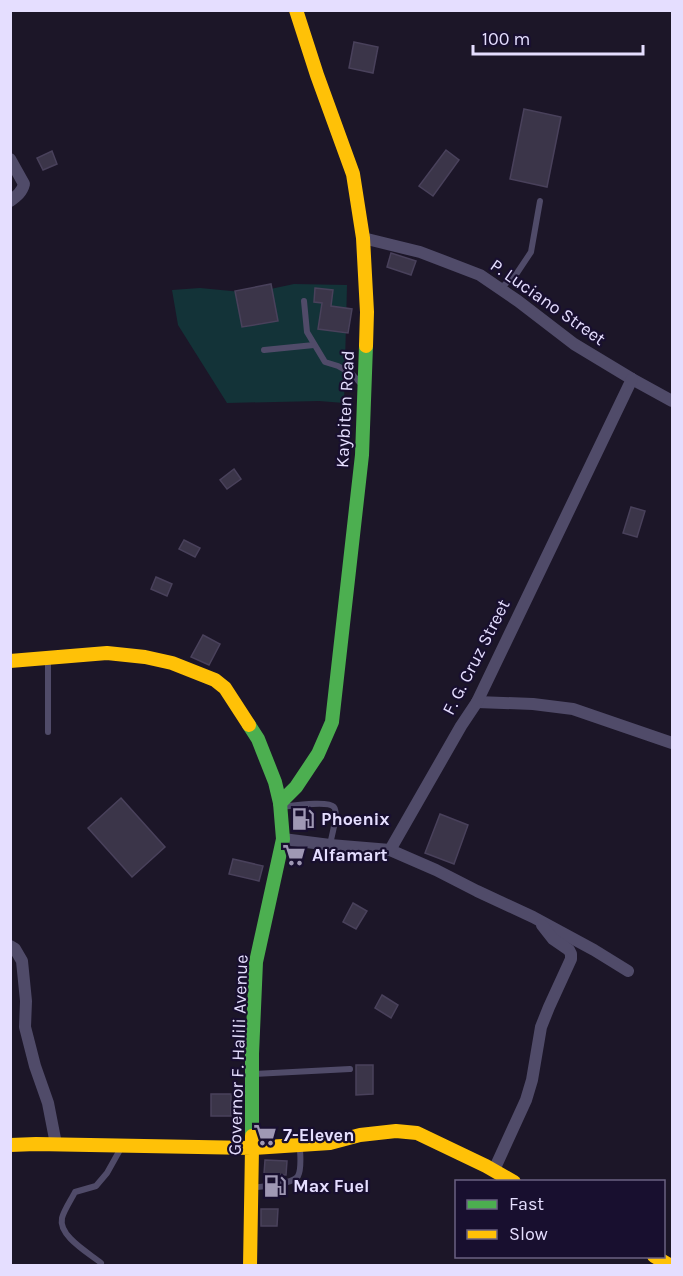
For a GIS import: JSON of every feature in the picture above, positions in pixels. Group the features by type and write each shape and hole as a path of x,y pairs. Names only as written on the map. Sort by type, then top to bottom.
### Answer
{"main road":[{"name":"Kaybiten Road","path":"280,805 296,787 318,754 332,722 362,455 367,312 363,238 353,174 296,10"},
{"name":"Governor F. Halili Avenue","path":"10,661 107,653 145,657 172,663 215,680 225,688 258,739 275,782 283,839 256,962 250,1266"},
{"path":"10,1145 252,1148 330,1143 396,1131 417,1133 511,1180"},
{"path":"656,1258 671,1266"}],"street":[{"path":"10,159 24,184 23,190 10,201"},
{"name":"P. Luciano Street","path":"363,238 420,252 480,275 574,344 672,401"},
{"name":"F. G. Cruz Street","path":"390,850 477,702 632,379"},
{"path":"477,702 573,709 672,743"},
{"path":"283,839 390,850 533,916 628,971"},
{"path":"494,1170 526,1101 542,1027 571,959 569,950 553,939 539,921"},
{"path":"10,946 15,949 22,961 26,1001 25,1027 48,1103 56,1144"}],"lane":[{"path":"500,289 517,273 531,252 540,201"},
{"path":"304,301 307,332 325,362 352,374 365,387"},
{"path":"264,350 315,345"},
{"path":"48,658 48,732"},
{"path":"280,805 327,803 334,807 336,809 335,819 330,845"},
{"path":"253,1074 350,1069"},
{"path":"252,1188 295,1179 299,1173 300,1145"},
{"path":"101,1263 68,1236 62,1227 62,1218 75,1192 96,1186 107,1173 122,1146"}],"green space":[{"path":"294,284 347,285 344,403 319,401 227,403 178,325 172,290 200,288 252,293"}],"building":[{"path":"354,42 378,47 373,73 349,68"},
{"path":"524,109 561,117 547,187 510,179"},
{"path":"446,150 459,160 433,196 419,186"},
{"path":"52,151 57,164 43,170 37,158"},
{"path":"391,253 416,261 411,275 387,267"},
{"path":"271,284 278,321 242,327 235,291"},
{"path":"315,288 333,290 331,306 352,309 348,333 318,329 322,303 314,302"},
{"path":"234,469 241,479 227,489 220,480"},
{"path":"631,507 645,511 637,537 623,533"},
{"path":"184,540 200,548 195,557 179,549"},
{"path":"156,577 172,584 167,596 151,589"},
{"path":"203,635 220,644 209,665 191,657"},
{"path":"121,798 165,847 132,877 88,828"},
{"path":"440,814 468,825 454,864 425,853"},
{"path":"233,859 263,866 259,881 229,874"},
{"path":"353,903 367,911 356,929 343,922"},
{"path":"382,995 398,1005 391,1018 375,1008"},
{"path":"356,1065 373,1065 373,1094 356,1095"},
{"path":"211,1094 231,1094 231,1116 211,1116"},
{"path":"265,1160 287,1161 286,1175 264,1174"},
{"path":"261,1209 278,1209 277,1226 261,1226"}],"traffic: fast":[{"path":"280,803 296,787 318,754 332,722 362,455 366,346"},
{"path":"249,725 258,739 275,782 280,803 283,839 256,962 252,1054 252,1136"}],"traffic: slow":[{"path":"296,10 353,174 363,238 367,312 366,346"},
{"path":"10,661 107,653 145,657 172,663 215,680 225,688 249,725"},
{"path":"252,1136 252,1148 330,1143 360,1135 396,1131 417,1133 510,1180"},
{"path":"10,1145 252,1148 250,1266"},
{"path":"657,1258 671,1266"}],"place":[{"name":"Phoenix","path":"303,819"},
{"name":"Alfamart","path":"294,855"},
{"name":"7-Eleven","path":"265,1135"},
{"name":"Max Fuel","path":"275,1186"}]}
